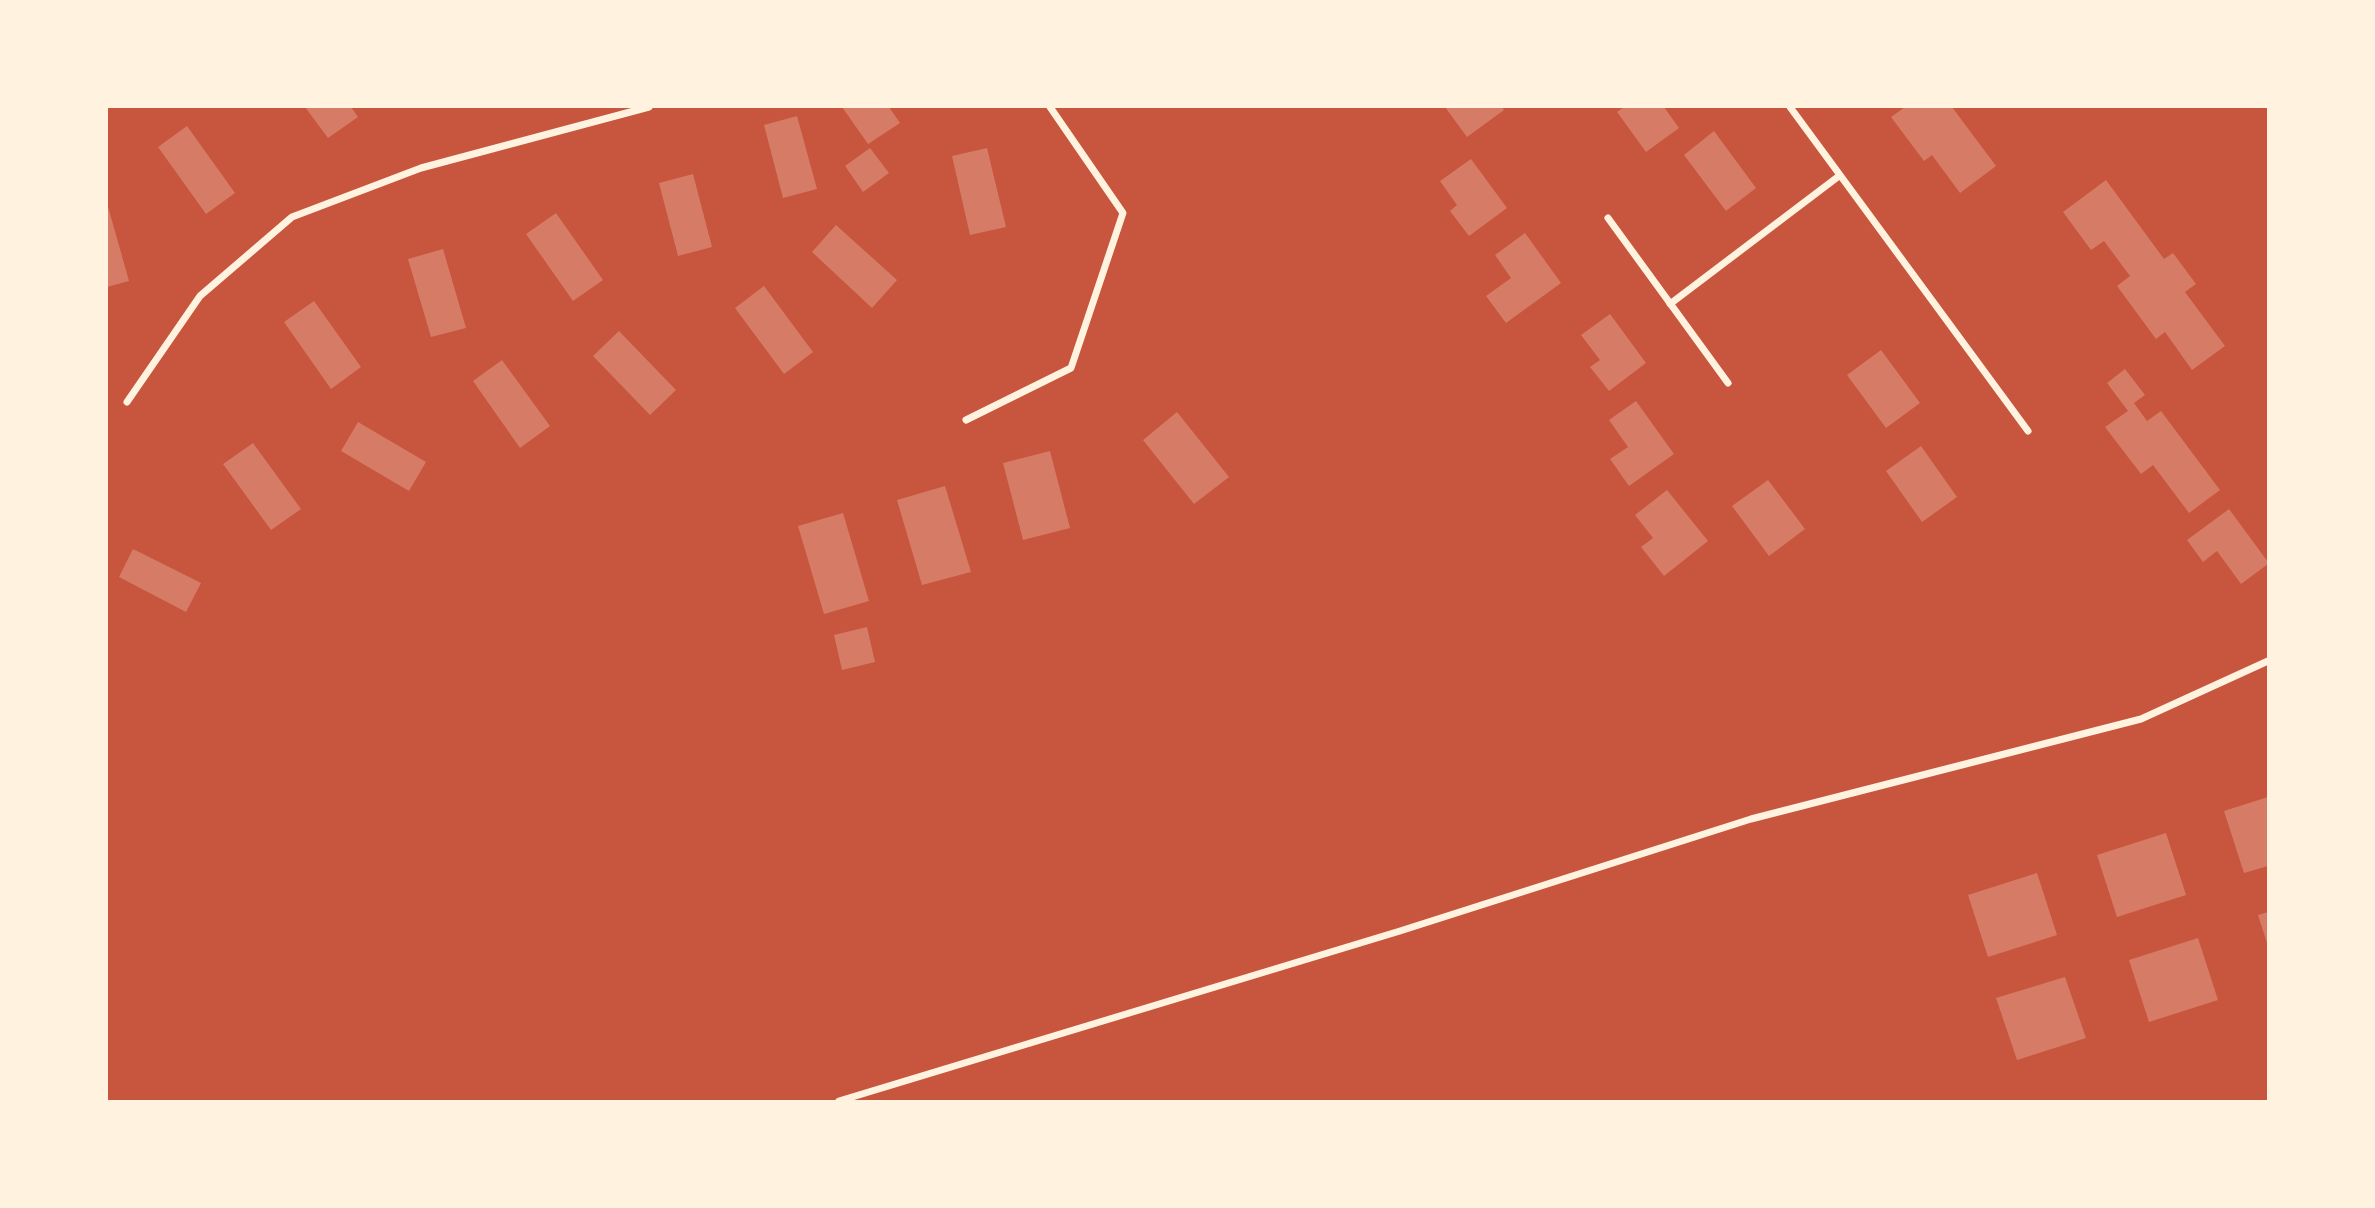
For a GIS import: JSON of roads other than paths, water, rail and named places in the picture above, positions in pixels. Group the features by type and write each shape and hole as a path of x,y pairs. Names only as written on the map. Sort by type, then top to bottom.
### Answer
{"street":[{"path":"127,401 200,296 292,217 421,168 649,107"},
{"path":"966,420 1071,368 1123,213 1049,107"},
{"path":"1790,107 2028,431"},
{"path":"1670,304 1839,176"},
{"path":"1608,218 1728,383"},
{"path":"839,1101 1400,931 1751,820 2141,719 2268,661"}]}
